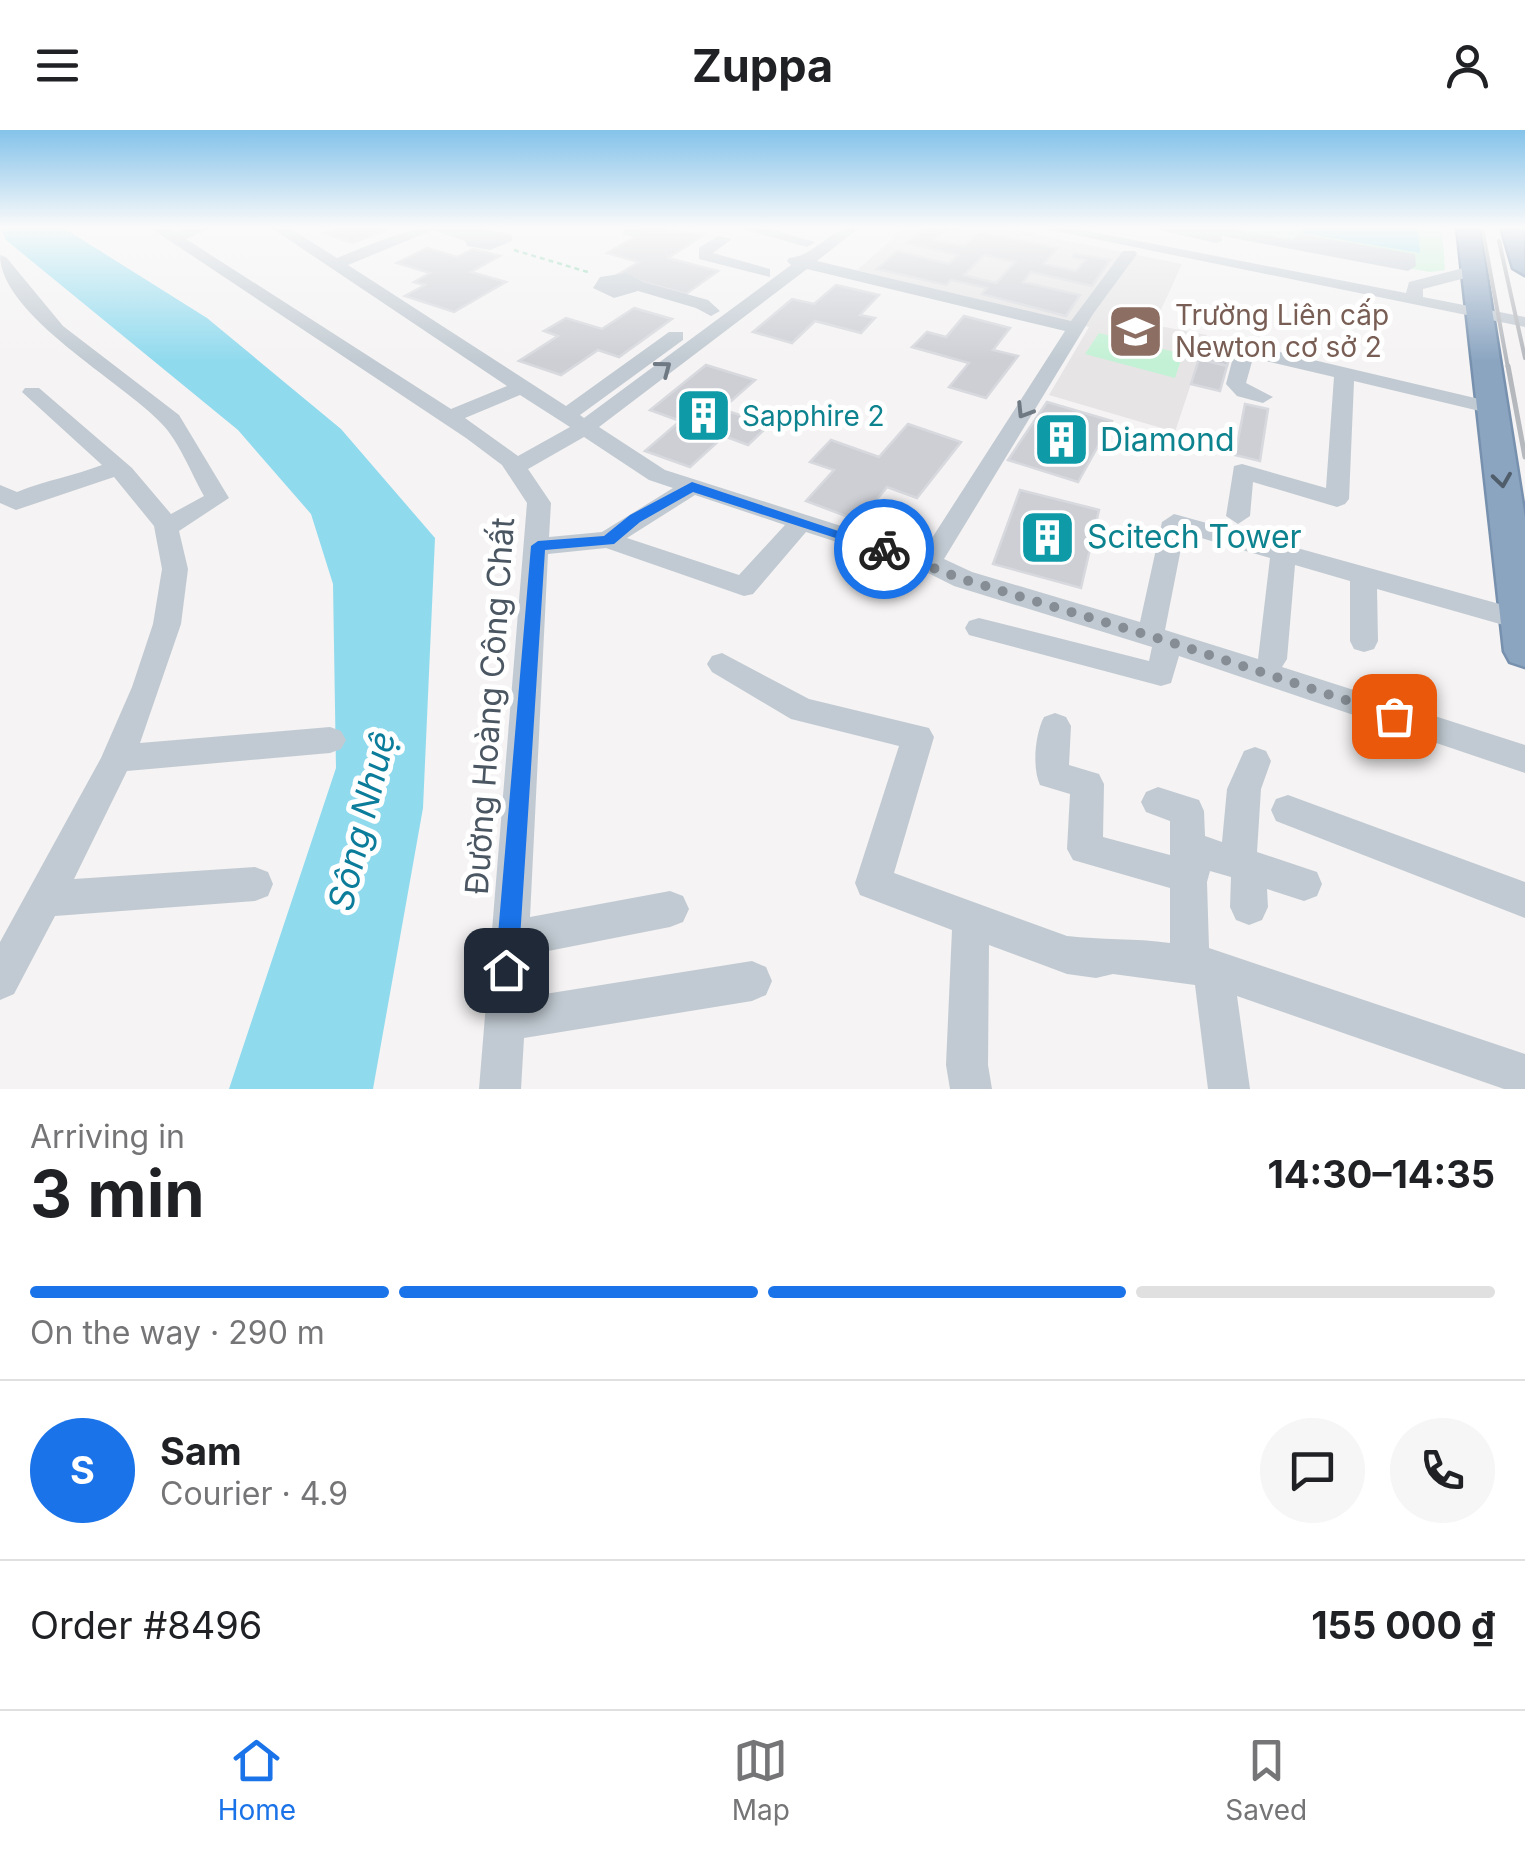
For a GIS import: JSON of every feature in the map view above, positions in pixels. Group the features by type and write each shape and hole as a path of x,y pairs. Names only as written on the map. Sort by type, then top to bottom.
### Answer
{"highway":[{"path":"1475,272 1523,624"}],"street":[{"path":"9,272 56,330 171,420 217,498 167,528"},
{"name":"Đường Hoàng Công Chất","path":"227,272 450,417 515,467 539,503 500,1089"},
{"path":"349,272 657,475 928,563 962,579 1082,615 1100,609 1161,632 1288,669 1525,759"},
{"path":"760,272 764,273"},
{"path":"515,467 708,310 767,272"},
{"path":"576,421 701,340 780,272"},
{"path":"843,272 1076,328"},
{"path":"928,563 1076,328 1117,272"},
{"path":"1322,272 1411,286 1468,272"},
{"path":"1334,272 1411,286"},
{"path":"1349,272 1411,286 1525,322"},
{"path":"623,285 694,310 708,310"},
{"path":"1478,306 1525,306"},
{"path":"678,334 701,340"},
{"path":"1263,397 1244,392 1236,384 1246,350 1492,408"},
{"path":"1238,516 1242,471 1338,499 1344,372"},
{"path":"450,417 524,386"},
{"path":"0,980 148,693 170,621 174,566 167,528 139,490 32,392"},
{"path":"0,492 16,502 57,484 62,490 115,468"},
{"path":"608,540 635,518 692,487"},
{"path":"538,546 608,540 744,587 801,522"},
{"path":"979,628 1162,675 1161,632 1174,522 1523,624"},
{"path":"1283,553 1288,669"},
{"path":"1363,575 1364,641"},
{"path":"722,664 802,710 918,737 874,883 1066,956 1096,959 1113,955 1202,966 1525,1074"},
{"path":"1054,726 1052,776 1087,784 1085,849 1187,876 1192,874 1194,849 1304,884"},
{"path":"116,758 330,740"},
{"path":"1249,906 1244,865 1244,789 1255,760"},
{"path":"1158,802 1187,811 1187,876 1229,1089"},
{"path":"1288,810 1525,900"},
{"path":"43,899 255,884"},
{"path":"509,940 670,909"},
{"path":"971,1089 966,1064 972,921"},
{"path":"503,1021 752,981"}],"path":[{"path":"582,272 623,285"}],"shaded area":[{"name":"Trường Liên cấp Newton cơ sở 2","path":"864,272 1178,272 1154,325 1207,335 1175,432 1049,395 1089,327"}],"green space":[{"path":"1099,333 1183,354 1175,378 1085,354"}],"water":[{"name":"Sông Nhuệ","path":"45,272 133,272 207,318 341,429 435,538 423,808 373,1089 229,1089 336,768 333,584 311,514 238,430"}],"building":[{"path":"426,272 471,272 506,282 454,312 405,296 425,285 414,282 430,273"},
{"path":"622,272 717,272 686,294 617,275"},
{"path":"889,272 967,272 964,275 996,283 1006,272 1102,272 1092,286 1031,272 1023,282 1080,295 1066,316 982,294 987,288 951,280 946,285"},
{"path":"836,285 879,295 860,315 875,318 861,333 815,321 792,343 753,332 792,299 814,304"},
{"path":"634,308 672,319 619,357 598,350 561,375 519,361 558,336 544,331 566,318 602,329"},
{"path":"964,316 1010,328 993,350 1018,356 986,398 949,387 969,363 912,347 927,332 946,337"},
{"path":"1205,341 1232,347 1227,366 1199,359"},
{"path":"1199,359 1227,366 1220,391 1191,384"},
{"name":"Sapphire 2","path":"706,365 755,380 722,409 769,425 748,445 724,436 690,467 645,451 680,421 650,410"},
{"name":"Diamond","path":"1047,402 1112,421 1078,482 1008,460"},
{"path":"1245,404 1268,409 1260,461 1235,455"},
{"path":"908,424 961,442 917,498 887,487 859,521 806,501 834,470 810,462 831,440 879,457"},
{"name":"Scitech Tower","path":"1020,490 1099,510 1081,588 993,564"}],"railway":[{"path":"1490,272 1508,368"},
{"path":"1506,272 1525,358"},
{"path":"1508,366 1525,457"}],"way so far":[{"path":"884,549 962,579 1394,716"}],"place":[{"name":"Trường Liên cấp Newton cơ sở 2","path":"1136,331"},
{"name":"Sapphire 2","path":"703,416"},
{"name":"Diamond","path":"1061,440"},
{"name":"Scitech Tower","path":"1048,537"}],"route":[{"path":"506,970 538,546 608,540 635,518 692,487 884,549"}]}
